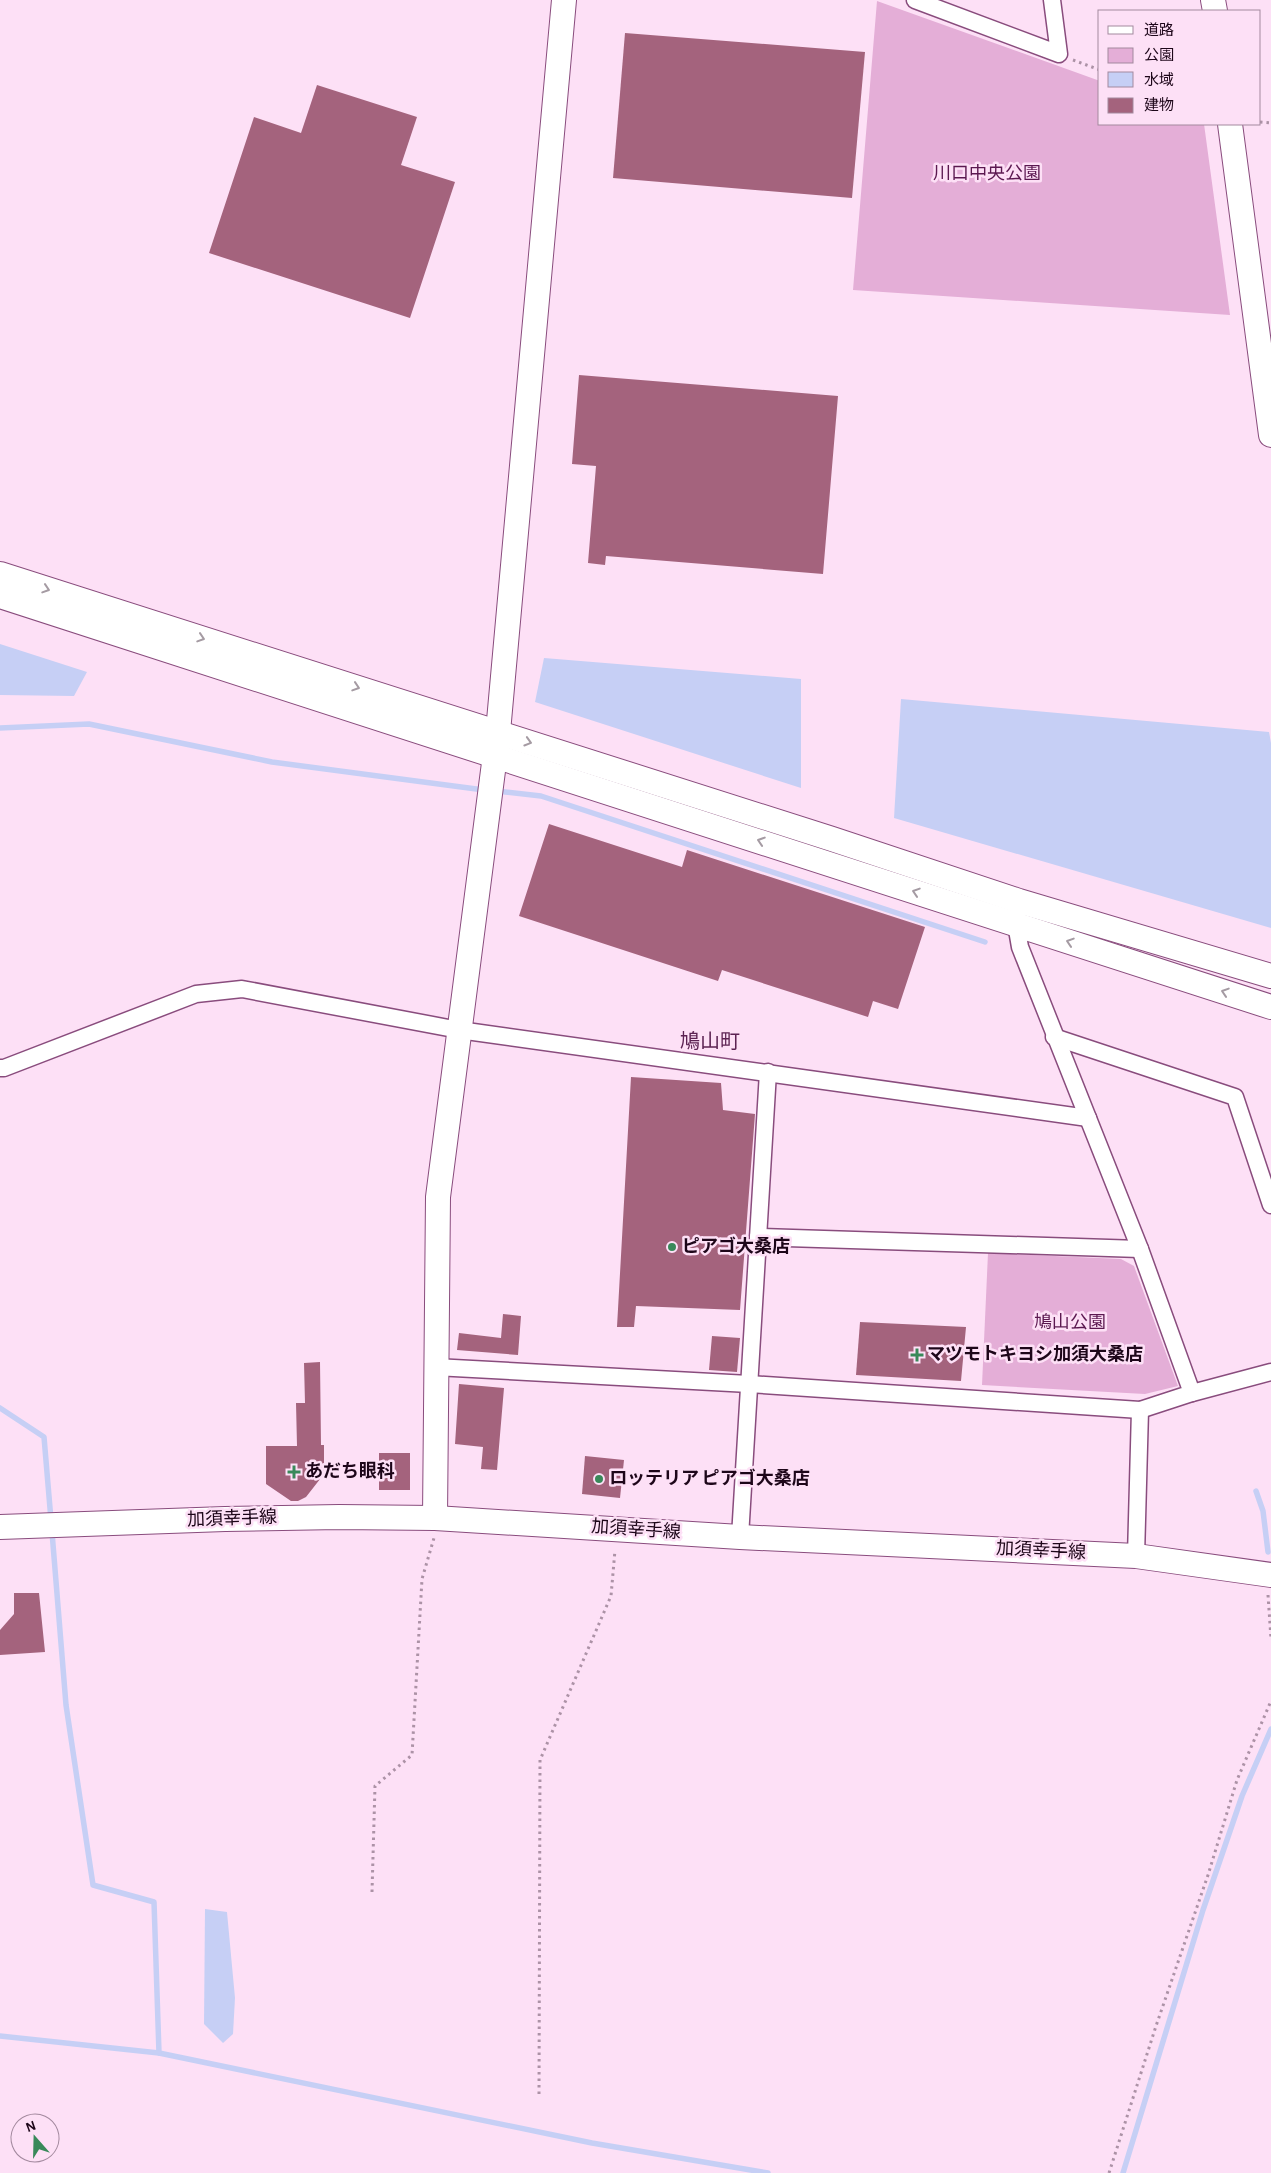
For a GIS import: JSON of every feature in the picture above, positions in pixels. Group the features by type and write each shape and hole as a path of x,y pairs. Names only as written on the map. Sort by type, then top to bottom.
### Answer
{"street":[{"path":"435,1518 438,1197 497,744 564,0"},
{"path":"915,0 1059,54 1052,0"},
{"path":"1230,125 1271,435"},
{"path":"0,574 1016,924 1271,1007"},
{"path":"0,596 1271,976"},
{"path":"1019,901 1016,924 1020,947 1054,1037 1140,1249 1192,1393"},
{"path":"0,1068 196,994 242,989 459,1030 1088,1118"},
{"path":"1054,1037 1235,1097 1271,1205"},
{"path":"740,1537 768,1072"},
{"path":"758,1237 1140,1249"},
{"path":"435,1367 749,1384 1140,1410 1192,1393 1271,1372"},
{"path":"1136,1556 1140,1410"},
{"name":"加須幸手線","path":"0,1527 339,1516 435,1518 740,1537 1136,1556 1268,1574"}],"path":[{"path":"1059,54 1098,69"},
{"path":"372,1892 375,1786 412,1755 422,1580 434,1537 435,1518"},
{"path":"538,2094 540,1760 611,1596 617,1529"},
{"path":"1268,1574 1271,1639"},
{"path":"1109,2173 1156,2026 1208,1875 1237,1780 1271,1701"}],"green space":[{"name":"川口中央公園","path":"877,1 1098,80 1098,125 1204,125 1230,315 853,290"},
{"name":"鳩山公園","path":"988,1253 1121,1259 1134,1266 1178,1386 1145,1394 982,1385"}],"water":[{"path":"0,644 87,672 74,696 0,695"},
{"path":"544,658 801,679 801,788 535,702"},
{"path":"901,699 1269,732 1271,743 1271,928 894,818"},
{"path":"205,1909 227,1912 235,1998 233,2034 223,2043 204,2024"}],"building":[{"path":"625,33 865,52 852,198 613,178"},
{"path":"317,85 417,117 401,165 455,182 410,318 209,253 254,117 301,133"},
{"path":"579,375 838,396 823,574 606,556 605,565 588,563 596,466 572,464"},
{"path":"549,824 682,867 687,850 925,927 898,1009 873,1001 868,1017 722,970 718,981 519,916"},
{"path":"631,1077 721,1083 723,1110 755,1114 740,1310 636,1306 634,1327 617,1327"},
{"path":"503,1314 521,1316 518,1355 457,1350 459,1333 501,1338"},
{"path":"860,1322 966,1327 961,1381 856,1375"},
{"path":"712,1336 740,1338 737,1372 709,1370"},
{"path":"320,1362 321,1445 324,1445 324,1474 306,1497 298,1501 291,1501 266,1484 266,1446 297,1446 296,1403 305,1403 304,1363"},
{"path":"459,1384 504,1388 497,1470 481,1469 483,1447 455,1444"},
{"path":"379,1453 410,1453 410,1490 379,1490"},
{"path":"585,1456 624,1460 620,1498 582,1494"},
{"path":"14,1593 39,1593 45,1652 0,1655 0,1630 14,1614"}],"waterway":[{"path":"0,728 89,724 272,762 484,790"},
{"path":"496,791 541,796 985,942"},
{"path":"0,1408 44,1437 51,1520"},
{"path":"1256,1491 1263,1511 1268,1552"},
{"path":"52,1532 66,1705 93,1885 154,1902 159,2053 592,2143 768,2173"},
{"path":"1123,2173 1203,1910 1242,1796 1271,1729"},
{"path":"0,2036 159,2053"}],"place":[{"name":"ピアゴ大桑店","path":"672,1247"},
{"name":"マツモトキヨシ加須大桑店","path":"917,1355"},
{"name":"あだち眼科","path":"294,1472"},
{"name":"ロッテリア ピアゴ大桑店","path":"599,1479"}],"district":[{"name":"鳩山町","path":"710,1042"}]}
